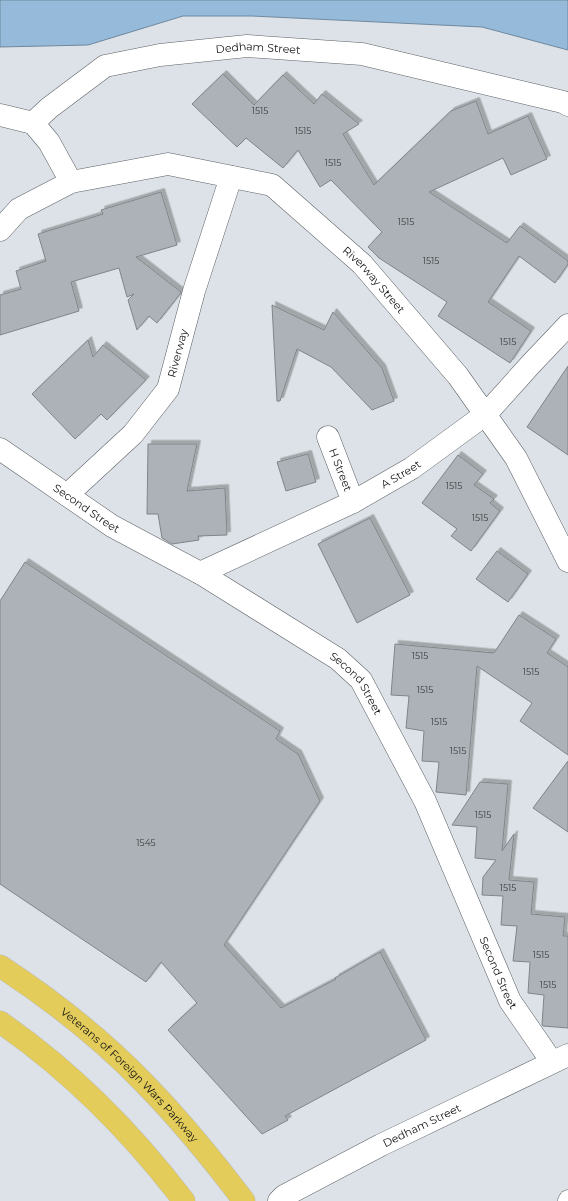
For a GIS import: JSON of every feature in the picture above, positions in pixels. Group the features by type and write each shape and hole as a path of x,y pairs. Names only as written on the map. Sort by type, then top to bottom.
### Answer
{"highway":[{"name":"Veterans of Foreign Wars Parkway","path":"0,966 83,1027 131,1069 183,1125 244,1201"},
{"path":"0,1022 58,1066 97,1102 139,1146 184,1201"}],"street":[{"name":"Dedham Street","path":"33,123 49,108 105,66 160,55 247,46 362,54 563,102 568,105"},
{"path":"0,115 33,123 49,142 71,182"},
{"name":"Riverway Street","path":"0,230 19,210 71,182 168,164 272,185 362,264 458,376 516,458 568,561"},
{"name":"Riverway","path":"67,495 133,434 168,389 194,291 231,177"},
{"name":"A Street","path":"200,573 353,502 412,468 486,414 568,325"},
{"name":"H Street","path":"328,437 353,502"},
{"name":"Second Street","path":"0,449 112,526 200,573 338,659 361,680 424,801 510,1001 560,1059"},
{"name":"Dedham Street","path":"279,1201 284,1196 381,1145 560,1059"}],"water":[{"path":"0,0 568,0 568,50 482,27 252,16 183,16 88,45 0,47"}],"building":[{"path":"223,74 254,105 283,75 314,104 322,94 359,124 343,134 374,185 451,111 476,101 488,134 528,116 547,159 511,175 503,158 429,192 507,243 520,226 568,261 568,264 555,283 519,256 488,302 531,331 510,363 438,316 447,302 379,258 368,247 382,232 331,180 320,187 298,150 283,168 246,138 237,147 192,104"},
{"path":"161,192 177,245 136,257 181,292 157,323 149,316 137,330 128,300 134,294 127,297 119,268 71,282 79,311 0,335 0,295 21,289 16,271 46,261 38,234 103,214 101,210"},
{"path":"272,305 324,330 333,312 382,368 394,401 372,410 331,367 297,349 280,401 277,401"},
{"path":"88,340 93,357 103,345 146,380 107,420 101,414 75,439 32,394"},
{"path":"568,366 568,455 527,427"},
{"path":"148,444 197,444 187,491 225,488 227,535 198,536 199,540 172,544 162,538 158,514 147,514"},
{"path":"308,454 316,482 286,491 277,462"},
{"path":"458,455 483,474 474,485 494,499 490,503 500,511 471,551 451,536 457,529 422,503"},
{"path":"370,518 410,595 357,623 318,544"},
{"path":"497,551 528,574 508,602 476,579"},
{"path":"25,562 280,731 276,739 298,754 320,801 224,945 281,1008 336,979 335,978 380,952 426,1040 285,1116 288,1120 262,1134 168,1030 197,1003 161,962 146,982 0,884 0,601"},
{"path":"519,615 556,639 547,653 568,667 568,755 520,721 532,703 477,666 466,795 436,792 439,762 422,761 424,731 406,728 409,696 391,695 395,644 494,653"},
{"path":"568,761 568,832 533,808"},
{"path":"480,782 508,784 502,851 514,834 509,880 534,882 531,914 565,917 563,936 568,936 568,1028 542,1025 544,995 528,993 530,962 513,961 517,926 501,925 503,896 482,895 483,877 496,860 475,858 477,827 452,825"}]}
